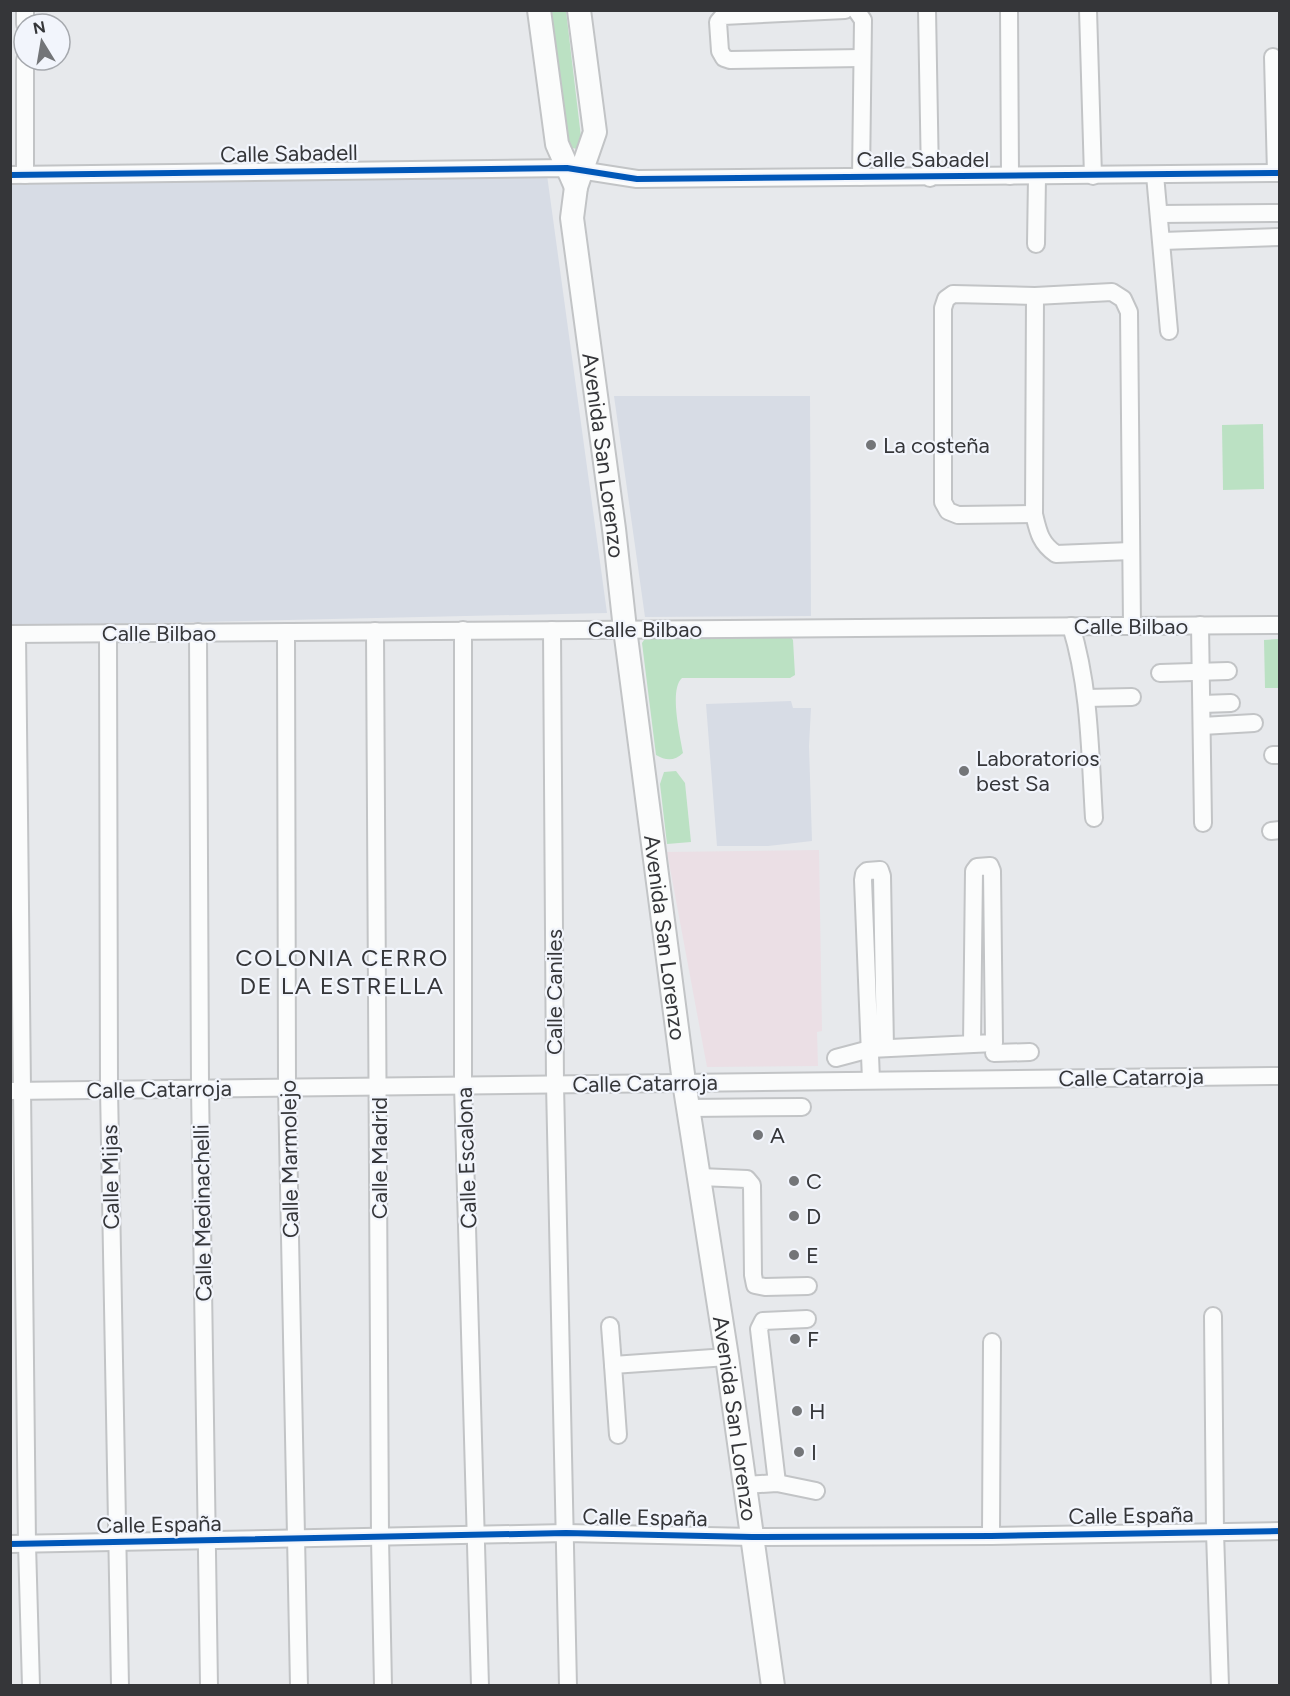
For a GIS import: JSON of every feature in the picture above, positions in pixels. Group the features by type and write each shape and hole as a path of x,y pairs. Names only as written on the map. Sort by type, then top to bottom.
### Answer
{"main road":[{"name":"Avenida San Lorenzo","path":"539,10 557,144 575,174"},
{"name":"Avenida San Lorenzo","path":"579,10 595,132 575,174 572,218 684,1082 727,1357 773,1686"}],"street":[{"path":"845,10 723,16 718,22 720,51 724,58 730,60 862,58"},
{"path":"927,10 930,178"},
{"path":"1009,10 1010,176"},
{"path":"1088,10 1093,176"},
{"path":"860,15 861,177"},
{"path":"1273,57 1278,173"},
{"path":"18,175 24,72"},
{"name":"Calle Sabadel","path":"575,174 637,179 1278,173"},
{"name":"Calle Sabadell","path":"18,175 575,174"},
{"path":"1155,175 1169,331"},
{"path":"1036,244 1037,177"},
{"path":"1159,214 1280,213"},
{"path":"1162,241 1280,237"},
{"path":"1034,514 958,515 948,511 943,502 943,308 946,298 953,294 1035,296 1112,292 1124,299 1129,312 1132,626"},
{"path":"1035,296 1034,514 1039,535 1046,547 1056,554 1131,551"},
{"path":"1200,625 1203,823"},
{"name":"Calle Bilbao","path":"14,634 1280,625"},
{"path":"1071,626 1086,698 1094,818"},
{"name":"Calle Escalona","path":"463,630 463,1085 480,1686"},
{"name":"Calle Caniles","path":"552,630 555,1084 568,1686"},
{"name":"Calle Madrid","path":"375,631 380,1538 383,1686"},
{"name":"Calle Medinachelli","path":"198,632 200,1088 209,1686"},
{"name":"Calle Marmolejo","path":"286,632 287,1087 299,1686"},
{"name":"Calle Mijas","path":"108,633 109,1089 120,1686"},
{"path":"14,634 19,1544 31,1686"},
{"path":"1160,673 1228,671"},
{"path":"1086,698 1132,697"},
{"path":"1202,704 1231,703"},
{"path":"1202,726 1254,723"},
{"path":"972,1044 974,871 977,867 990,866 992,871 994,1079"},
{"path":"871,1080 877,1049 882,876 880,870 867,871 864,874 877,1049"},
{"path":"836,1058 877,1049 972,1044 1030,1052"},
{"name":"Calle Catarroja","path":"16,1090 1280,1076"},
{"path":"689,1108 802,1107"},
{"path":"700,1177 747,1179 752,1185 755,1285 765,1287 808,1286"},
{"path":"1212,1316 1220,1686"},
{"path":"777,1484 759,1329 763,1321 807,1319"},
{"path":"610,1326 618,1436"},
{"path":"991,1536 992,1342"},
{"path":"613,1365 727,1357"},
{"path":"744,1485 777,1484 816,1491"},
{"name":"Calle España","path":"19,1544 566,1533 752,1537 1280,1531"}],"shaded area":[{"path":"547,175 607,613 11,626 10,181"},
{"path":"614,396 810,396 811,616 645,617"},
{"path":"791,701 793,708 811,708 809,746 812,841 768,846 717,846 706,704"},
{"path":"819,850 822,1031 817,1032 818,1066 707,1067 667,852"}],"green space":[{"path":"550,11 566,11 581,137 577,149 572,148 568,141"},
{"path":"1263,424 1264,489 1223,490 1222,425"},
{"path":"789,635 793,640 795,675 790,678 682,678 676,692 676,702 683,753 677,758 670,759 656,755 642,643 646,637"},
{"path":"1279,639 1279,688 1265,688 1264,640"},
{"path":"676,771 685,783 691,842 667,844 660,784 664,772"}],"cycle path":[{"path":"10,175 567,168 637,179 1280,173"},
{"path":"10,1544 566,1533 752,1537 1280,1531"}],"place":[{"name":"La costeña","path":"871,445"},
{"name":"Laboratorios best Sa","path":"964,771"},
{"name":"A","path":"758,1135"},
{"name":"C","path":"794,1181"},
{"name":"D","path":"794,1216"},
{"name":"E","path":"794,1255"},
{"name":"F","path":"795,1339"},
{"name":"H","path":"797,1411"},
{"name":"I","path":"799,1452"}],"district":[{"name":"COLONIA CERRO DE LA ESTRELLA","path":"342,972"}]}
